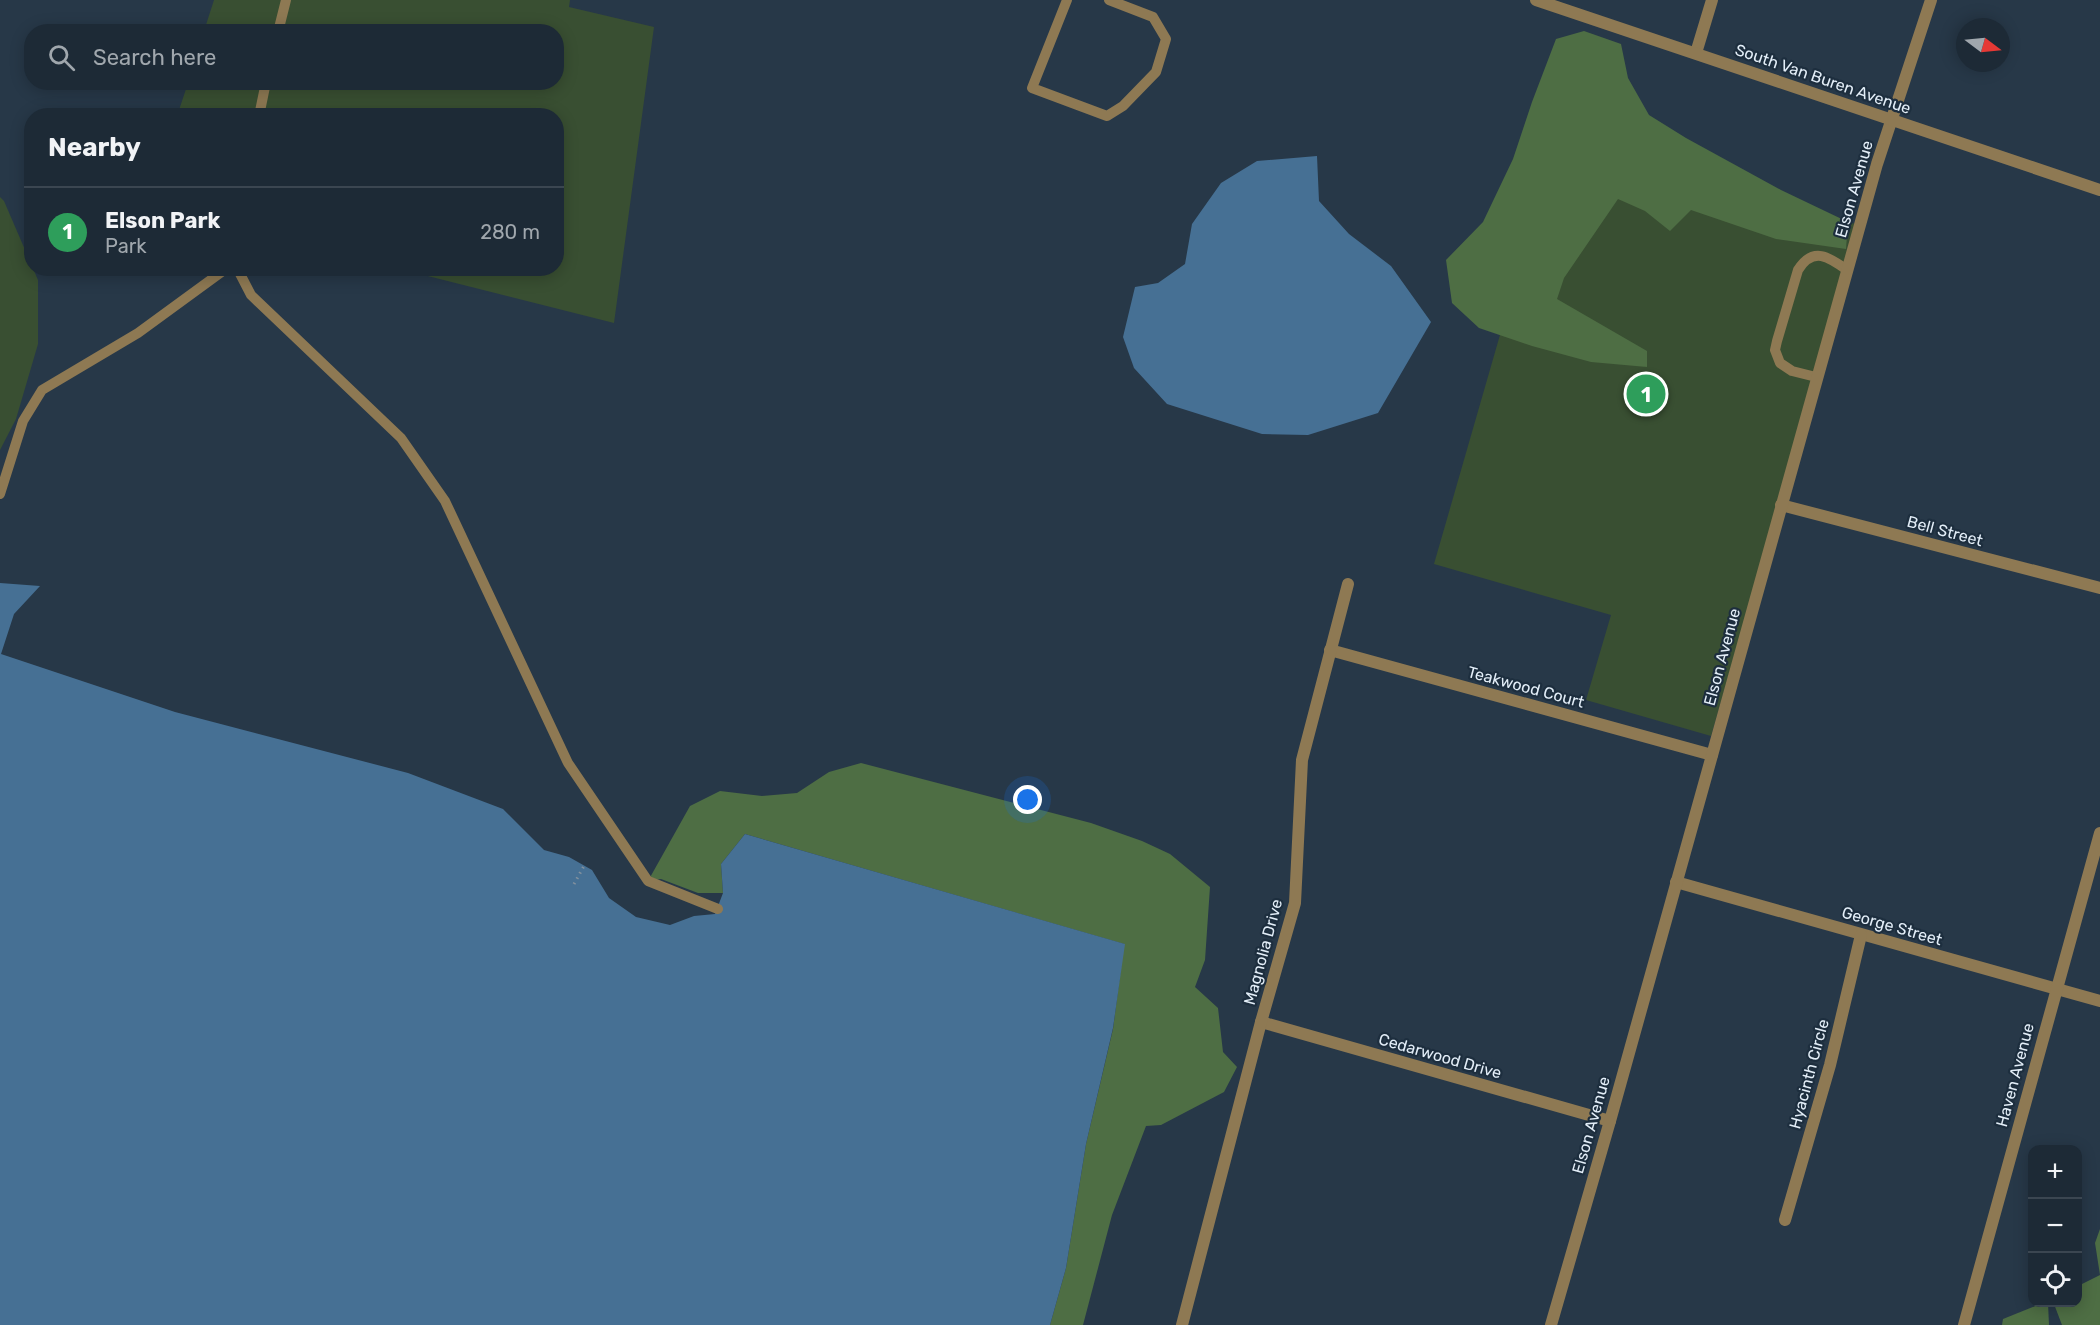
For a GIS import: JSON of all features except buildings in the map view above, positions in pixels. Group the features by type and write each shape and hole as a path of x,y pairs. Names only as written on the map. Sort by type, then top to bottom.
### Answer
{"street":[{"name":"South Van Buren Avenue","path":"1536,0 2100,190"},
{"path":"1696,53 1712,0"},
{"name":"Elson Avenue","path":"1551,1325 1877,164 1931,0"},
{"name":"Bell Street","path":"1781,505 2100,588"},
{"name":"Magnolia Drive","path":"1182,1325 1261,1022 1295,903 1302,760 1348,584"},
{"name":"Teakwood Court","path":"1330,650 1712,755"},
{"name":"Haven Avenue","path":"1964,1325 2100,833"},
{"name":"George Street","path":"1676,882 2100,1001"},
{"name":"Hyacinth Circle","path":"1785,1220 1830,1065 1861,935"},
{"name":"Cedarwood Drive","path":"1261,1022 1610,1121"}],"lane":[{"path":"280,24 286,0"},
{"path":"1067,0 1032,88 1107,116 1123,106 1156,72 1166,39 1154,17 1109,0"},
{"path":"261,108 264,90"},
{"path":"1816,377 1792,371 1780,363 1775,350 1777,341 1798,270 1804,260 1824,256 1847,270"},
{"path":"0,494 22,422 42,390 138,333 216,276"},
{"path":"241,276 251,295 401,438 445,501 568,763 648,881 718,909"}],"path":[{"path":"574,884 585,864"}],"green space":[{"path":"214,0 570,0 569,7 654,27 614,323 428,276 564,276 564,108 180,108 186,90 564,90 564,24 206,24"},
{"path":"1584,31 1621,44 1628,78 1649,115 1781,190 1848,222 1846,249 1776,239 1691,210 1670,231 1645,211 1618,199 1564,278 1557,299 1647,351 1647,367 1591,362 1532,346 1479,328 1452,303 1446,260 1483,222 1513,159 1556,39"},
{"path":"1557,137 1859,225 1711,736 1586,700 1611,615 1434,564"},
{"path":"0,197 4,201 24,247 24,276 36,276 38,280 38,344 16,419 0,450"},
{"path":"861,763 1091,823 1142,841 1170,854 1210,887 1205,960 1195,987 1218,1008 1223,1052 1237,1067 1224,1092 1161,1125 1146,1126 1112,1215 1083,1325 1050,1325 1066,1268 1086,1144 1113,1029 1124,944 745,834 721,864 723,893 698,893 661,879 648,881 690,806 720,791 762,796 797,793 829,772"},
{"path":"2100,1229 2100,1275 2095,1243"},
{"path":"2100,1275 2100,1325 2062,1325 2055,1307 2082,1307 2082,1284"},
{"path":"2033,1307 2048,1307 2049,1325 2002,1325 2003,1319"}],"water":[{"path":"1317,156 1319,201 1349,234 1391,266 1431,322 1378,413 1308,435 1262,434 1167,404 1134,368 1123,337 1135,287 1158,283 1185,264 1192,224 1221,183 1257,161"},
{"path":"0,583 40,586 14,614 1,654 175,712 408,773 503,809 544,850 569,857 592,870 609,898 636,917 670,925 694,916 715,914 723,893 721,864 745,834 1125,944 1113,1028 1086,1144 1066,1268 1050,1325 0,1325"}],"place":[{"name":"Elson Park","path":"1646,394"}]}
